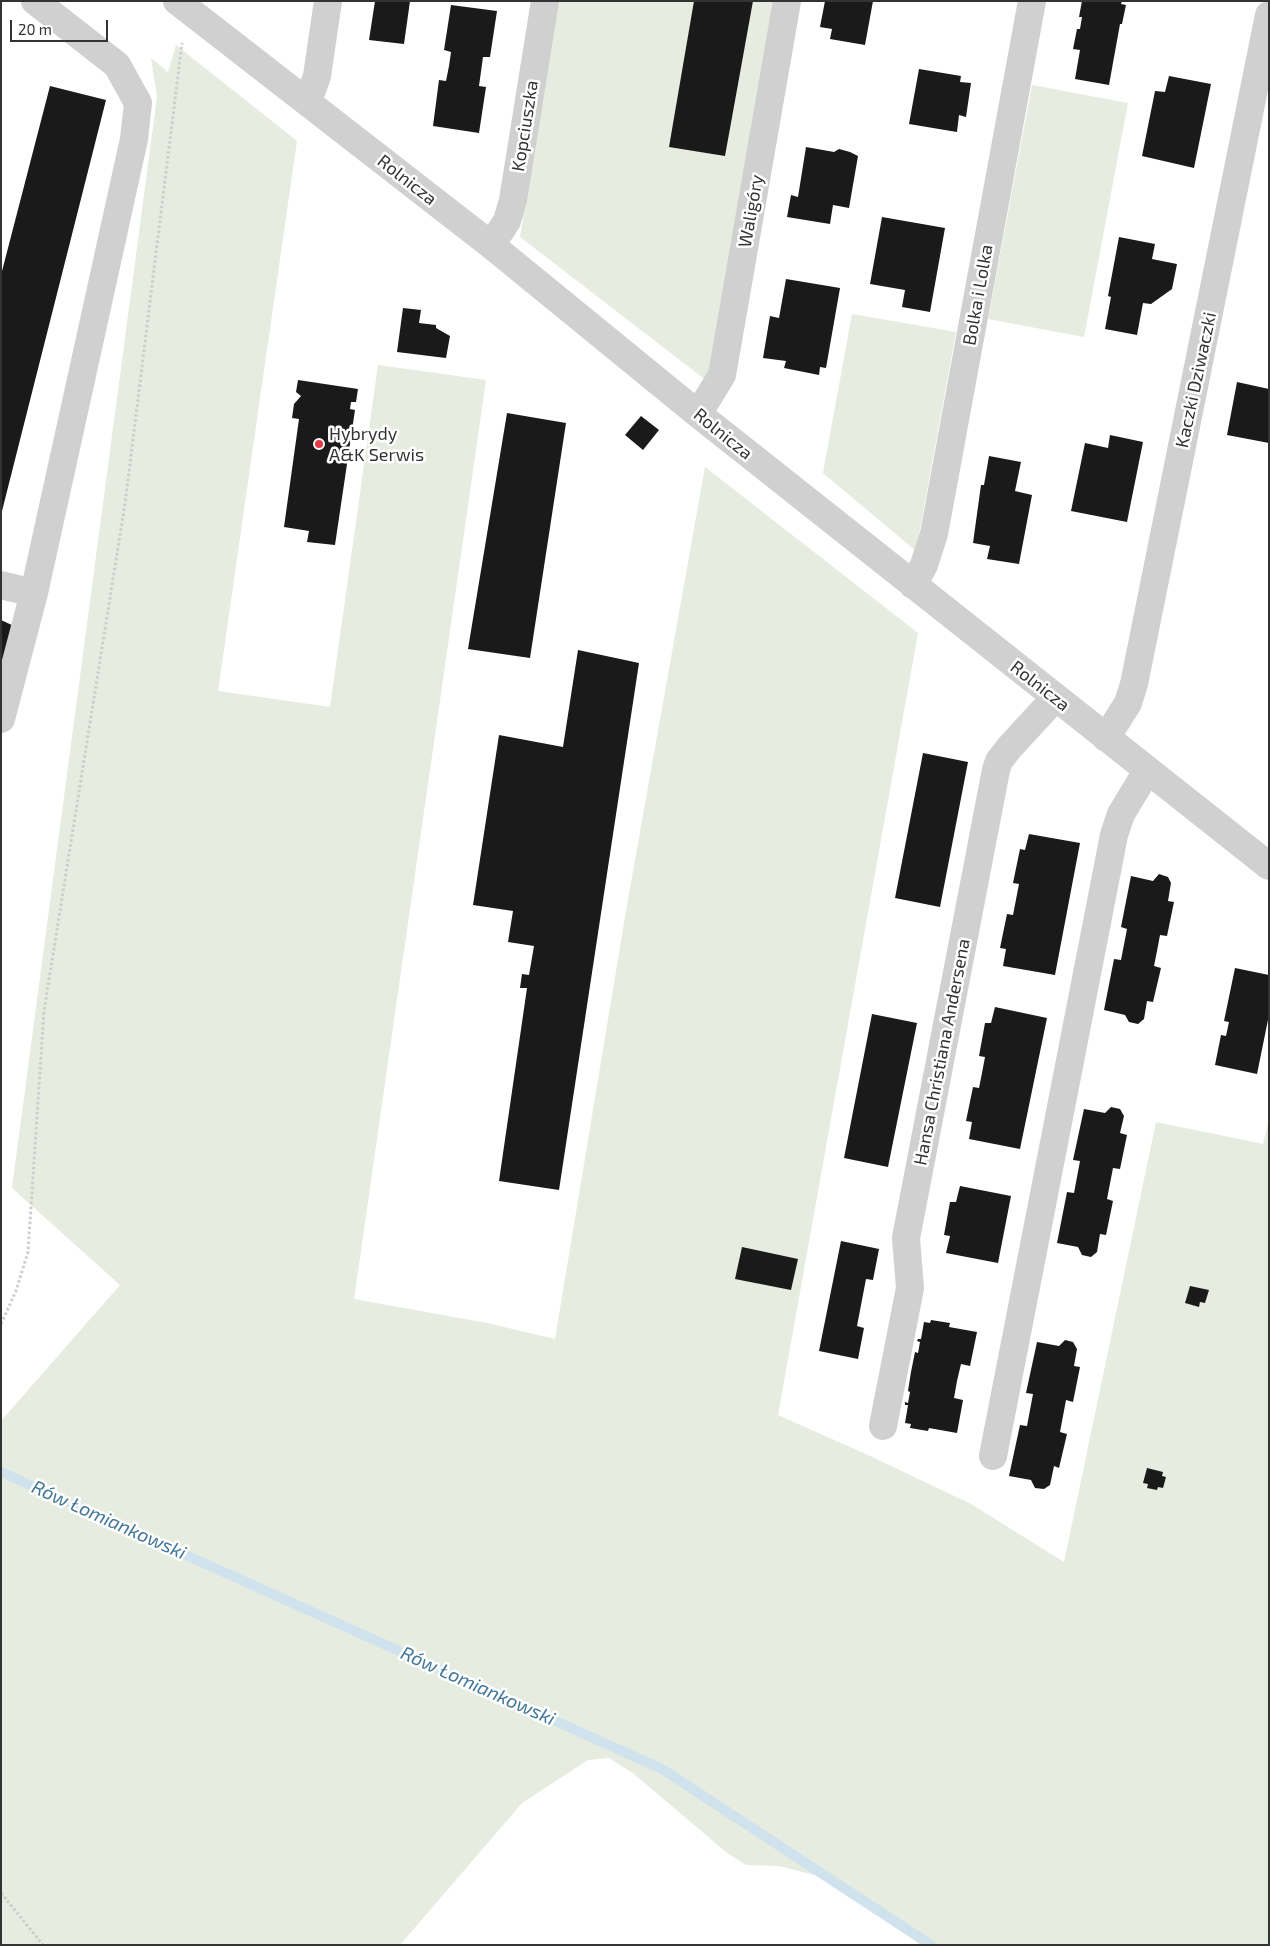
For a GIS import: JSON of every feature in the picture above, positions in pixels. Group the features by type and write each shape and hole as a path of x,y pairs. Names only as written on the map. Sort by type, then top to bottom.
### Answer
{"street":[{"path":"1,719 34,593 134,139 138,104 116,65 34,1"},
{"path":"305,100 312,90 317,76 328,1"},
{"name":"Kopciuszka","path":"491,246 507,221 514,200 545,1"},
{"name":"Waligóry","path":"698,414 722,375 787,1"},
{"name":"Bolka i Lolka","path":"913,585 924,565 934,534 1032,1"},
{"name":"Rolnicza","path":"184,4 491,246 698,414 1055,698 1269,866"},
{"name":"Kaczki Dziwaczki","path":"1106,738 1124,709 1134,684 1269,15"},
{"path":"1,585 34,593"},
{"name":"Hansa Christiana Andersena","path":"883,1426 910,1288 906,1238 996,770 999,761 1009,748 1055,698"},
{"path":"993,1456 1114,835 1120,814 1147,771"}],"path":[{"path":"1,1324 16,1291 28,1252 44,1011 125,504 184,4"},
{"path":"1,1893 43,1945"}],"shaded area":[{"path":"557,1 774,1 707,381 520,237"},
{"path":"176,45 297,141 218,691 330,707 378,365 486,380 354,1299 487,1323 555,1339 627,905 705,467 918,633 778,1415 971,1504 1064,1562 1156,1122 1263,1144 1269,1119 1269,1945 921,1945 822,1877 779,1866 746,1865 726,1852 634,1774 609,1758 588,1760 522,1803 400,1945 1,1945 1,1421 120,1285 12,1188 157,97 151,58 168,72"},
{"path":"1032,85 1128,103 1084,337 988,319"},
{"path":"852,314 956,332 916,551 823,473"}],"building":[{"path":"375,1 410,1 404,44 369,40"},
{"path":"694,1 753,1 725,156 669,147"},
{"path":"825,1 873,1 865,45 830,39 832,29 820,27"},
{"path":"1082,1 1122,1 1121,4 1126,5 1122,24 1120,24 1109,85 1075,79 1080,50 1073,49 1077,29 1080,29 1082,17 1079,17"},
{"path":"451,5 497,11 490,57 483,57 479,86 486,87 479,133 433,126 439,80 446,81 449,66 451,52 444,50"},
{"path":"919,69 961,76 960,82 971,83 966,117 959,115 957,132 909,124"},
{"path":"1169,76 1211,84 1194,168 1142,156 1155,91 1165,92"},
{"path":"50,86 106,100 2,511 1,275"},
{"path":"806,147 834,152 839,149 858,156 849,208 833,205 830,224 787,217 791,195 798,197"},
{"path":"882,217 945,228 930,312 902,307 905,290 870,284"},
{"path":"1119,237 1155,244 1152,259 1177,264 1172,289 1151,304 1143,303 1137,335 1105,329 1111,297 1108,296"},
{"path":"786,279 840,288 826,368 820,367 819,375 784,368 786,361 763,358 770,316 779,318"},
{"path":"403,308 421,310 419,323 436,325 436,328 450,336 446,358 397,352"},
{"path":"298,380 358,389 356,402 351,402 350,409 355,410 335,545 307,542 309,531 284,527 299,419 292,418 294,404 301,396 296,392"},
{"path":"1237,382 1269,389 1269,443 1227,435"},
{"path":"507,413 566,423 530,658 468,649"},
{"path":"641,416 659,430 643,450 625,435"},
{"path":"1110,435 1143,442 1127,522 1071,511 1085,443 1108,448"},
{"path":"989,456 1021,462 1015,491 1032,495 1019,564 987,559 990,546 973,543 981,485 984,485"},
{"path":"1,620 16,627 1,685"},
{"path":"578,650 639,663 559,1190 499,1181 527,988 520,988 522,974 529,975 534,946 508,942 513,911 473,905 499,735 563,747"},
{"path":"923,753 968,762 940,907 895,898"},
{"path":"1029,834 1080,843 1055,975 1003,966 1006,949 1000,948 1007,914 1013,915 1019,884 1013,883 1020,849 1025,850"},
{"path":"1159,874 1168,877 1171,883 1168,901 1174,902 1167,936 1160,935 1154,966 1161,968 1153,1002 1147,1001 1144,1019 1138,1024 1129,1022 1125,1015 1104,1010 1114,959 1121,960 1127,929 1121,927 1131,876 1153,881"},
{"path":"1235,968 1269,975 1269,1015 1257,1074 1215,1065 1221,1035 1226,1036 1229,1022 1224,1021"},
{"path":"995,1007 1047,1018 1020,1149 969,1139 972,1122 966,1121 973,1087 979,1088 982,1073 985,1057 979,1056 985,1023 991,1023"},
{"path":"872,1014 917,1023 888,1167 844,1158"},
{"path":"1111,1107 1120,1109 1124,1116 1120,1133 1127,1135 1120,1169 1113,1168 1107,1199 1113,1201 1106,1235 1100,1234 1097,1252 1091,1257 1082,1255 1078,1247 1057,1243 1067,1192 1074,1193 1080,1161 1073,1160 1084,1109 1105,1113"},
{"path":"960,1186 1011,1196 998,1263 946,1253 950,1236 944,1235 950,1202 956,1202"},
{"path":"841,1241 879,1249 873,1280 866,1279 857,1326 864,1328 858,1359 819,1351"},
{"path":"742,1247 798,1259 791,1290 735,1279"},
{"path":"1190,1286 1209,1290 1205,1303 1200,1302 1199,1307 1185,1303"},
{"path":"931,1320 950,1323 949,1327 977,1332 970,1366 961,1364 957,1381 954,1398 963,1400 957,1433 929,1428 928,1431 910,1428 911,1424 905,1423 908,1405 905,1405 905,1402 908,1403 911,1372 915,1352 918,1353 920,1342 917,1341 921,1339 924,1322 930,1323"},
{"path":"1065,1340 1073,1342 1077,1349 1074,1366 1080,1367 1073,1402 1066,1400 1060,1432 1067,1434 1059,1468 1054,1466 1050,1485 1044,1489 1035,1488 1031,1480 1009,1476 1020,1425 1027,1426 1033,1394 1026,1393 1037,1342 1059,1346"},
{"path":"1147,1468 1163,1472 1162,1476 1166,1477 1163,1488 1158,1487 1157,1490 1147,1488 1148,1484 1143,1483"}],"waterway":[{"name":"Rów Łomiankowski","path":"1,1472 662,1769 931,1945"}],"place":[{"name":"Hybrydy A&K Serwis","path":"319,444"}]}
